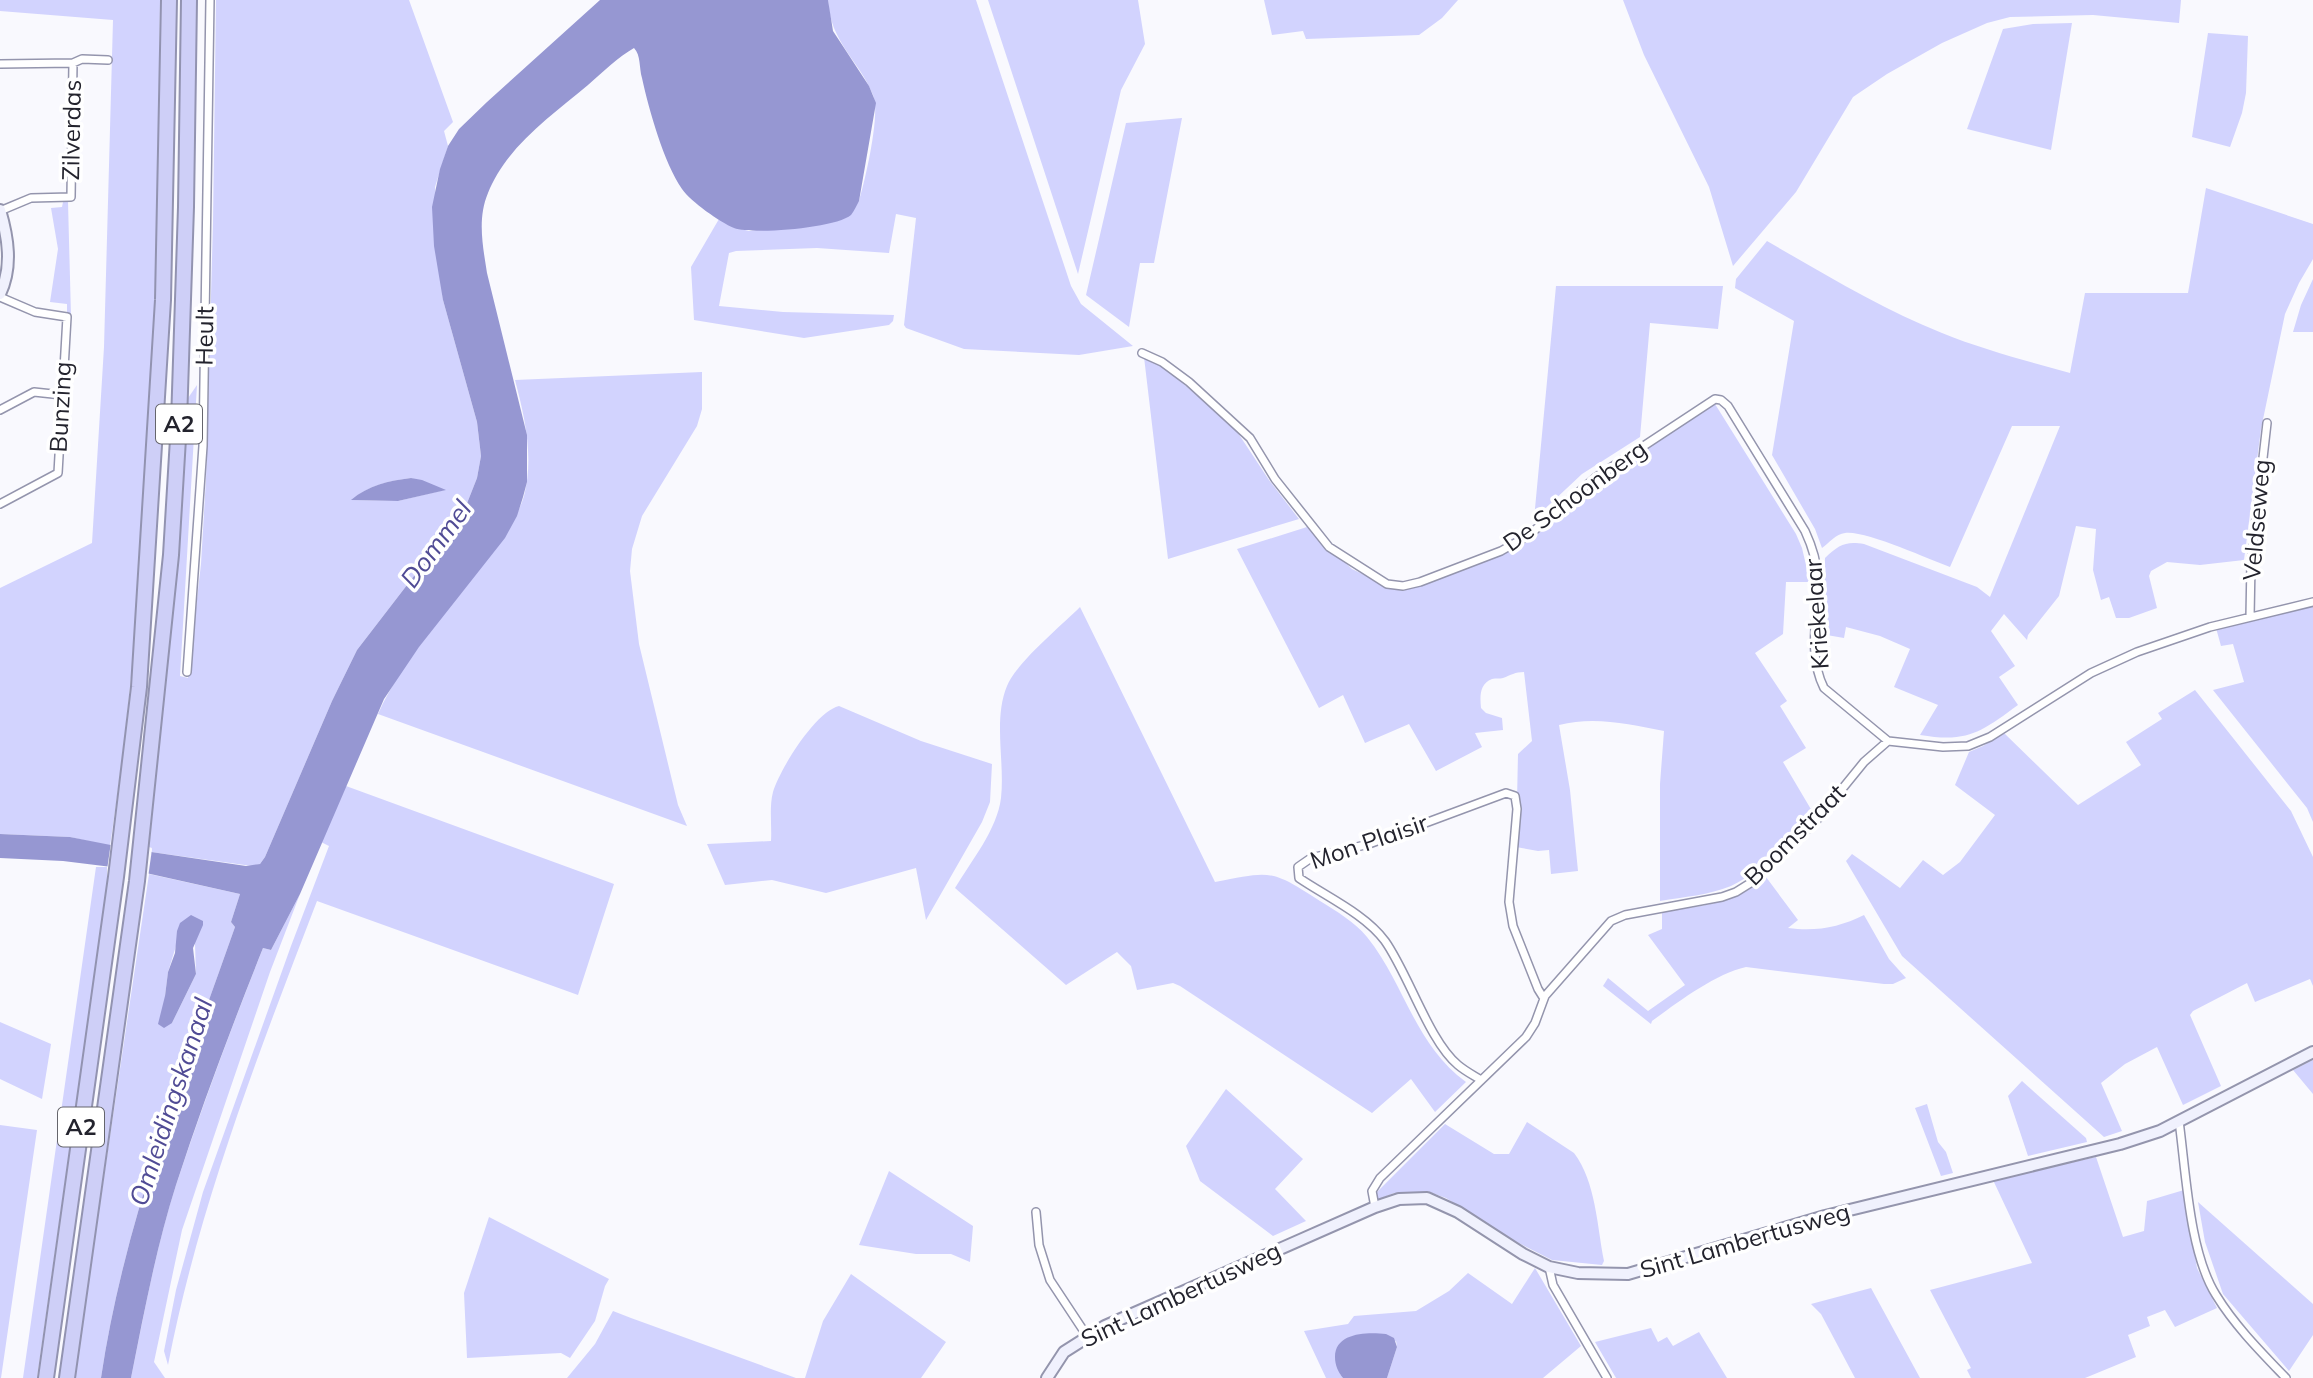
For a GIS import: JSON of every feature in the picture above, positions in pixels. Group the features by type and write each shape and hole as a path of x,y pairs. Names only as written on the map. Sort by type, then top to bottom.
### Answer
{"highway":[{"name":"A2","path":"46,1378 121,842 139,687 163,300 169,0"},
{"name":"A2","path":"67,1378 137,881 171,555 179,422 189,101 189,0"}],"street":[{"name":"Heult","path":"187,672 203,446 210,0"},
{"path":"0,64 108,60"},
{"name":"Zilverdas","path":"0,210 31,198 71,197 73,63"},
{"path":"0,210 8,249 8,269 0,296"},
{"name":"Bunzing","path":"0,296 35,312 67,317 58,473 0,504"},
{"name":"De Schoonberg","path":"1142,353 1162,362 1189,382 1250,438 1275,480 1329,547 1387,584 1403,586 1501,551 1529,535 1595,478 1715,399 1721,400"},
{"path":"0,410 34,392 62,395"},
{"name":"Kriekelaar","path":"1721,400 1728,406 1805,531 1812,548 1818,576 1815,663 1824,688 1888,741"},
{"name":"Veldseweg","path":"2250,617 2251,563 2267,423"},
{"path":"1888,741 1943,747 1968,746 1990,737 2091,673 2137,652 2250,617 2313,602"},
{"name":"Boomstraat","path":"1375,1207 1372,1191 1380,1178 1526,1037 1535,1023 1545,996 1611,922 1625,915 1722,897 1752,882 1815,821 1864,762 1888,741"},
{"name":"Mon Plaisir","path":"1481,1080 1457,1065 1443,1048 1384,939 1367,923 1299,878 1298,867 1311,858 1369,844 1506,793 1516,796 1516,834 1509,902 1514,926 1538,989 1545,996"},
{"name":"Sint Lambertusweg","path":"1047,1378 1064,1352 1105,1326 1375,1207 1399,1199 1415,1197 1443,1203 1523,1254 1549,1267 1578,1273 1610,1275 1645,1271 1825,1216 2120,1144 2160,1131 2313,1052"},
{"path":"2179,1121 2195,1233 2204,1268 2215,1294 2252,1342 2286,1378"},
{"path":"1036,1212 1039,1245 1050,1280 1087,1336"},
{"path":"1549,1267 1553,1286 1607,1378"}],"shaded area":[{"path":"0,0 160,0 150,424 135,635 110,846 70,837 0,834 0,588 92,543 104,347 113,20 0,11"},
{"path":"216,0 409,0 453,122 444,131 448,146 435,187 443,300 477,422 481,456 477,478 464,511 357,650 332,701 265,857 260,864 252,866 151,852 152,848 149,847 174,603 186,401 197,385 180,676 188,678 201,564 213,222","holes":["411,478 444,490 398,501 352,500 380,485"]},
{"path":"600,0 828,0 833,31 869,86 876,103 859,201 851,215 842,220 794,229 744,230 734,228 714,216 686,194 675,178 653,120 639,58 634,48 616,60 531,133 496,176 485,203 482,233 487,273 527,435 527,482 517,516 505,538 419,647 384,699 300,894 271,950 263,948 176,1185 156,1257 131,1378 101,1378 111,1320 140,1206 235,927 231,922 240,894 128,869 63,861 0,858 0,834 70,837 246,866 260,864 357,650 464,511 477,478 481,456 477,422 443,300 434,246 432,207 448,146 459,129 487,102"},
{"path":"828,0 976,0 1071,286 1081,304 1133,346 1079,355 964,349 906,328 904,325 916,218 896,214 889,253 817,248 729,253 719,306 783,312 894,315 889,325 804,338 694,320 691,267 719,219 733,227 749,231 804,227 859,201 871,147 875,104 867,83 834,28"},
{"path":"988,0 1138,0 1145,44 1121,90 1078,274"},
{"path":"1264,0 1458,0 1442,18 1419,35 1306,39 1303,31 1272,35"},
{"path":"1623,0 2181,0 2179,23 2093,15 2010,17 1987,23 1942,43 1887,74 1853,97 1796,192 1733,266 1709,187 1644,55"},
{"path":"2072,23 2051,150 1967,129 2003,29 2033,24"},
{"path":"2208,33 2248,36 2246,93 2230,147 2192,137"},
{"path":"1182,118 1154,263 1140,263 1129,327 1086,295 1126,123"},
{"path":"2206,188 2313,224 2313,259 2285,314 2261,429 2244,560 2200,565 2167,562 2151,571 2149,576 2157,608 2129,618 2116,618 2109,597 2101,600 2093,570 2096,529 2076,526 2059,596 2028,635 2027,640 2004,614 1991,631 2015,666 1999,677 2018,705 1973,733 1950,737 1920,735 1938,705 1894,687 1910,649 1880,636 1846,627 1844,638 1821,634 1825,558 1843,545 1864,544 1977,587 1990,597 2060,426 2012,426 1950,567 1881,540 1854,533 1839,535 1822,548 1815,529 1772,455 1794,321 1735,288 1736,279 1767,241 1920,324 1974,345 2070,373 2085,293 2188,293"},
{"path":"63,202 68,202 71,316 67,315 67,304 50,302 58,249 51,208 62,207"},
{"path":"2313,279 2313,332 2293,332 2301,305"},
{"path":"1556,286 1723,286 1718,329 1650,323 1640,437 1582,474 1534,519"},
{"path":"1144,357 1161,364 1236,430 1299,519 1168,559"},
{"path":"702,372 702,409 697,426 642,516 632,549 630,571 639,644 678,805 687,826 378,714 401,672 509,528 521,504 527,481 528,452 525,423 515,380"},
{"path":"1715,404 1796,534 1802,548 1810,582 1786,582 1783,634 1755,653 1787,701 1780,706 1806,748 1783,762 1812,811 1775,853 1743,880 1714,892 1660,901 1660,784 1664,731 1598,721 1559,725 1570,790 1578,871 1551,874 1549,850 1516,847 1518,754 1532,741 1524,672 1492,679 1483,687 1481,708 1486,713 1502,718 1503,730 1475,733 1482,747 1436,771 1409,724 1365,743 1343,695 1319,708 1237,549 1307,527 1352,569 1379,582 1401,587 1525,540 1549,523 1591,482"},
{"path":"411,478 446,490 398,501 351,500 379,485"},
{"path":"2313,605 2313,822 2307,808 2213,690 2244,682 2233,644 2221,646 2216,628"},
{"path":"1080,607 1215,882 1260,875 1280,878 1339,913 1367,937 1434,1050 1448,1067 1466,1082 1435,1112 1411,1079 1372,1113 1180,986 1173,983 1137,990 1131,966 1117,952 1066,985 955,888 989,833 999,810 1002,784 1000,727 1007,686 1029,656"},
{"path":"2195,690 2291,811 2313,857 2313,986 2310,979 2255,1002 2247,983 2193,1011 2190,1015 2221,1086 2183,1105 2157,1047 2125,1064 2101,1083 2122,1131 2104,1137 1902,956 1846,861 1852,854 1900,888 1923,860 1943,875 1960,862 1995,815 1955,785 1969,752 2004,733 2078,805 2141,765 2126,742 2162,719 2158,713"},
{"path":"839,706 921,741 992,764 990,802 982,822 926,920 916,868 826,893 772,880 725,885 707,844 771,841 773,792 783,770 809,730 830,710"},
{"path":"346,786 614,884 578,995 317,901 213,1188 181,1305 168,1365 164,1351 176,1290 203,1192 329,846 321,842"},
{"path":"96,867 107,867 107,886 37,1378 23,1378"},
{"path":"149,874 240,894 231,922 235,927 140,1206 111,1320 101,1378 74,1378","holes":["195,944 196,974 172,1023 165,996 168,972 176,946"]},
{"path":"1766,877 1798,920 1788,928 1828,928 1864,915 1889,959 1906,978 1893,984 1884,984 1746,967 1697,990 1651,1024 1603,986 1608,978 1648,1011 1685,985 1648,935 1662,929 1662,912 1730,898"},
{"path":"300,894 270,972 182,1230 154,1362 165,1378 131,1378 162,1232 176,1185 263,948 271,950"},
{"path":"191,915 203,921 193,948 196,974 172,1023 164,1028 158,1024 168,972 175,953 177,931 180,923"},
{"path":"0,1022 51,1044 42,1099 0,1079"},
{"path":"2313,1060 2313,1094 2293,1070"},
{"path":"2022,1081 2086,1138 2087,1142 2028,1156 2008,1096"},
{"path":"1226,1089 1303,1159 1275,1189 1306,1221 1273,1236 1200,1181 1186,1146"},
{"path":"1927,1104 1938,1142 1946,1152 1953,1173 1941,1176 1915,1108"},
{"path":"1527,1122 1574,1153 1581,1165 1595,1205 1604,1261 1602,1265 1552,1260 1513,1240 1446,1198 1429,1192 1394,1193 1377,1200 1375,1194 1445,1124 1494,1154 1509,1154"},
{"path":"0,1125 37,1130 1,1378 0,1378"},
{"path":"2096,1157 2123,1237 2144,1231 2147,1201 2184,1190 2197,1268 2217,1308 2175,1327 2165,1310 2147,1317 2150,1326 2128,1335 2136,1357 2085,1378 1971,1378 1967,1370 1971,1368 1930,1290 2032,1263 1993,1180"},
{"path":"889,1171 973,1226 970,1262 951,1254 916,1254 859,1245"},
{"path":"2198,1202 2313,1304 2313,1335 2289,1371 2223,1294 2205,1242"},
{"path":"489,1217 609,1279 595,1321 570,1358 561,1353 467,1358 464,1293"},
{"path":"1535,1268 1581,1346 1543,1378 1387,1378 1397,1347 1396,1341 1340,1374 1343,1378 1326,1378 1304,1331 1348,1324 1354,1316 1416,1311 1449,1291 1468,1273 1512,1304"},
{"path":"851,1274 946,1342 921,1378 805,1378 823,1321"},
{"path":"1871,1288 1920,1378 1855,1378 1821,1314 1811,1304"},
{"path":"613,1311 796,1378 567,1378 595,1344"},
{"path":"1651,1328 1658,1342 1667,1337 1673,1346 1699,1332 1727,1378 1616,1378 1595,1342"},
{"path":"1386,1334 1394,1338 1397,1347 1387,1378 1343,1378 1335,1360 1336,1349 1340,1343 1354,1335"}],"pier":[{"path":"111,842 152,849 148,878 107,870"}],"water label":[{"name":"Dommel","path":"436,544"},
{"name":"Omleidingskanaal","path":"171,1102"}]}
